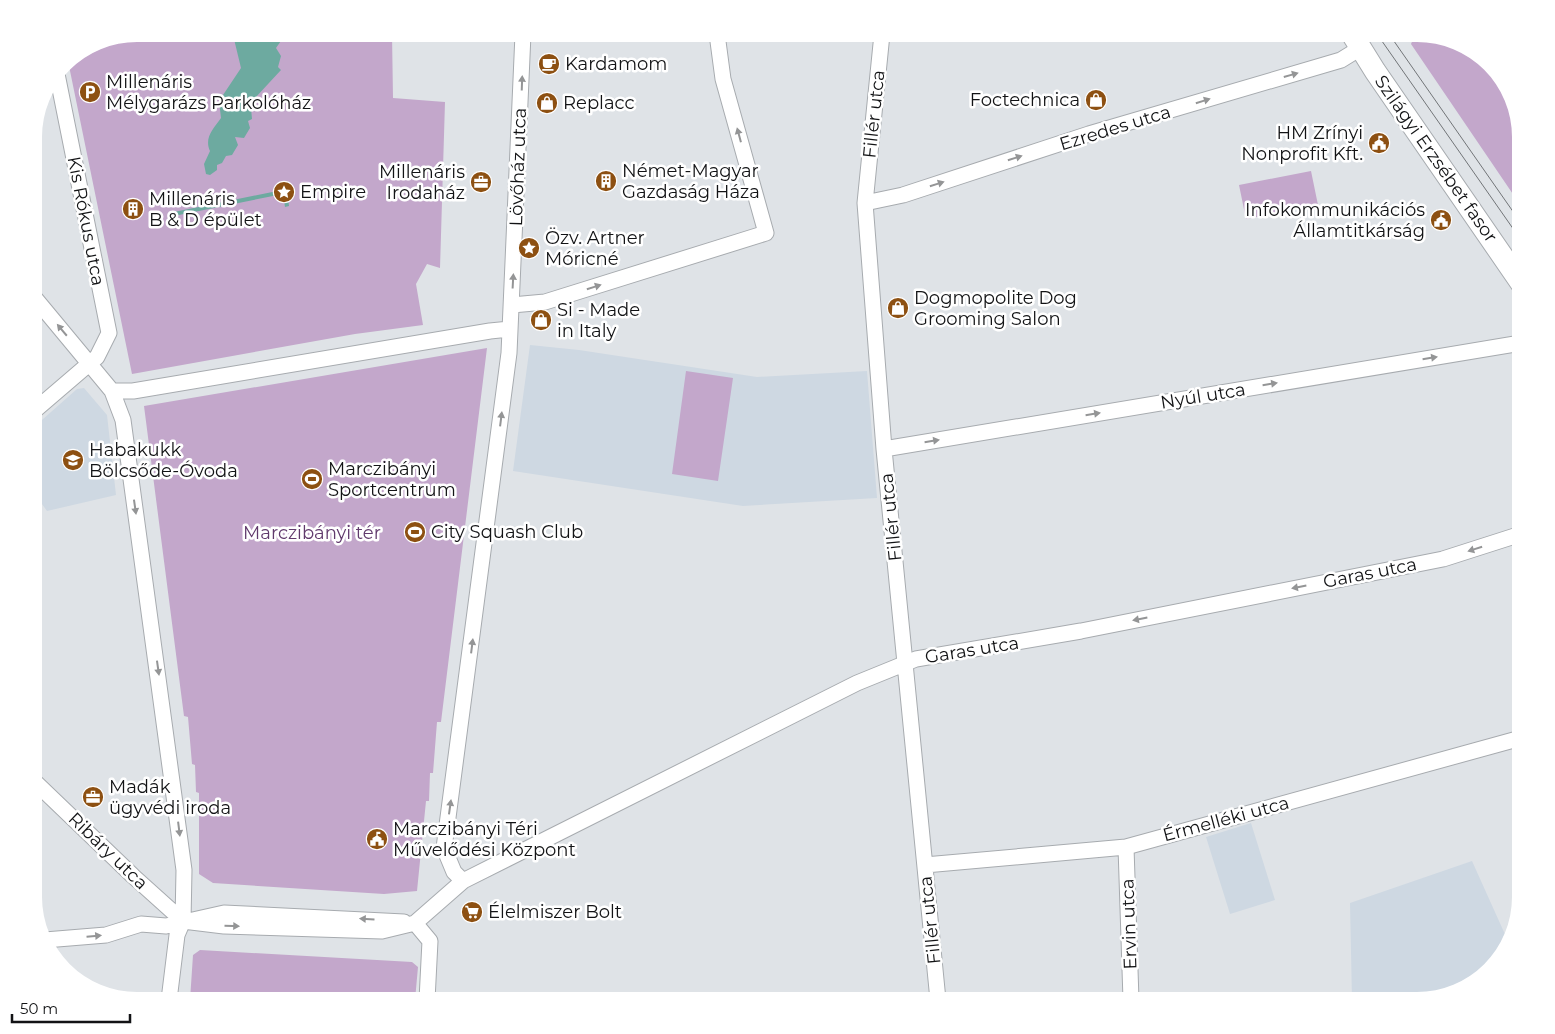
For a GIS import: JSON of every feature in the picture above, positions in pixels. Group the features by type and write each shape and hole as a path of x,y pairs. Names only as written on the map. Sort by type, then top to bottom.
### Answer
{"main road":[{"name":"Szilágyi Erzsébet fasor","path":"1358,42 1375,71 1512,270"}],"street":[{"name":"Fillér utca","path":"881,42 866,203 884,448 937,992"},
{"name":"Ezredes utca","path":"866,203 903,195 1090,134 1341,60 1355,42"},
{"name":"Lövőház utca","path":"510,330 523,43"},
{"path":"512,305 545,302 766,233 723,79 718,43"},
{"name":"Kis Rókus utca","path":"43,403 90,363 105,344 109,333 59,84"},
{"path":"43,308 112,391 123,420 166,721 184,870 183,921 178,936 170,992"},
{"path":"53,939 106,935 141,924 166,926 224,913 416,923 462,881 454,872 444,848 499,433 510,330 490,331 133,391 112,391"},
{"name":"Nyúl utca","path":"884,448 1512,344"},
{"name":"Garas utca","path":"462,881 857,683 916,659 1081,631 1443,559 1512,537"},
{"name":"Érmelléki utca","path":"924,866 1126,847 1512,740"},
{"name":"Ribáry utca","path":"43,790 183,921"},
{"name":"Ervin utca","path":"1126,847 1131,992"},
{"path":"416,923 430,940 427,992"}],"shaded area":[{"path":"235,43 280,43 276,48 281,56 278,67 281,70 256,97 256,103 251,108 252,119 248,121 250,128 244,138 235,137 238,145 232,155 226,156 222,163 217,165 217,170 210,175 206,174 204,164 210,151 208,146 209,138 212,130 221,118 219,101 241,68"},
{"path":"287,189 289,206 285,207 283,194 169,217 169,213"},
{"path":"530,345 579,350 757,377 867,371 877,498 743,506 513,471"},
{"name":"Habakukk Bölcsőde-Óvoda","path":"84,388 107,415 116,495 47,511 43,505 43,419 77,389"},
{"path":"1251,823 1275,900 1230,914 1206,837"},
{"path":"1472,861 1505,934 1497,949 1489,959 1470,976 1460,982 1430,991 1352,992 1350,903"}],"green space":[{"path":"1412,42 1430,43 1460,52 1480,66 1497,85 1503,95 1512,125 1512,193 1411,44"},
{"path":"392,43 393,98 445,102 440,268 427,264 416,284 423,325 355,334 132,374 70,70 90,55 119,44"},
{"path":"1311,171 1318,205 1246,219 1239,185"},
{"name":"Marczibányi Sportcentrum","path":"487,348 441,722 437,722 433,773 430,773 429,801 426,801 417,891 384,894 213,883 199,874 199,793 196,792 195,765 192,764 188,717 184,716 144,406"},
{"path":"686,371 733,378 718,481 672,474"},
{"path":"200,950 412,962 418,967 416,992 191,992 193,955"}],"tram line":[{"path":"1383,42 1512,227"},
{"path":"1395,42 1512,210"}],"place":[{"name":"Kardamom","path":"549,64"},
{"name":"Millenáris Mélygarázs Parkolóház","path":"90,92"},
{"name":"Foctechnica","path":"1096,100"},
{"name":"Replacc","path":"547,103"},
{"name":"HM Zrínyi Nonprofit Kft.","path":"1379,143"},
{"name":"Német-Magyar Gazdaság Háza","path":"606,181"},
{"name":"Millenáris Irodaház","path":"481,182"},
{"name":"Empire","path":"284,192"},
{"name":"Millenáris B & D épület","path":"133,209"},
{"name":"Infokommunikációs Államtitkárság","path":"1441,220"},
{"name":"Özv. Artner Móricné","path":"529,248"},
{"name":"Dogmopolite Dog Grooming Salon","path":"898,308"},
{"name":"Si - Made in Italy","path":"541,320"},
{"name":"Habakukk Bölcsőde-Óvoda","path":"73,460"},
{"name":"Marczibányi Sportcentrum","path":"312,479"},
{"name":"City Squash Club","path":"415,532"},
{"name":"Madák ügyvédi iroda","path":"93,797"},
{"name":"Marczibányi Téri Művelődési Központ","path":"377,839"},
{"name":"Élelmiszer Bolt","path":"472,912"}],"park label":[{"name":"Marczibányi tér","path":"312,533"}]}
